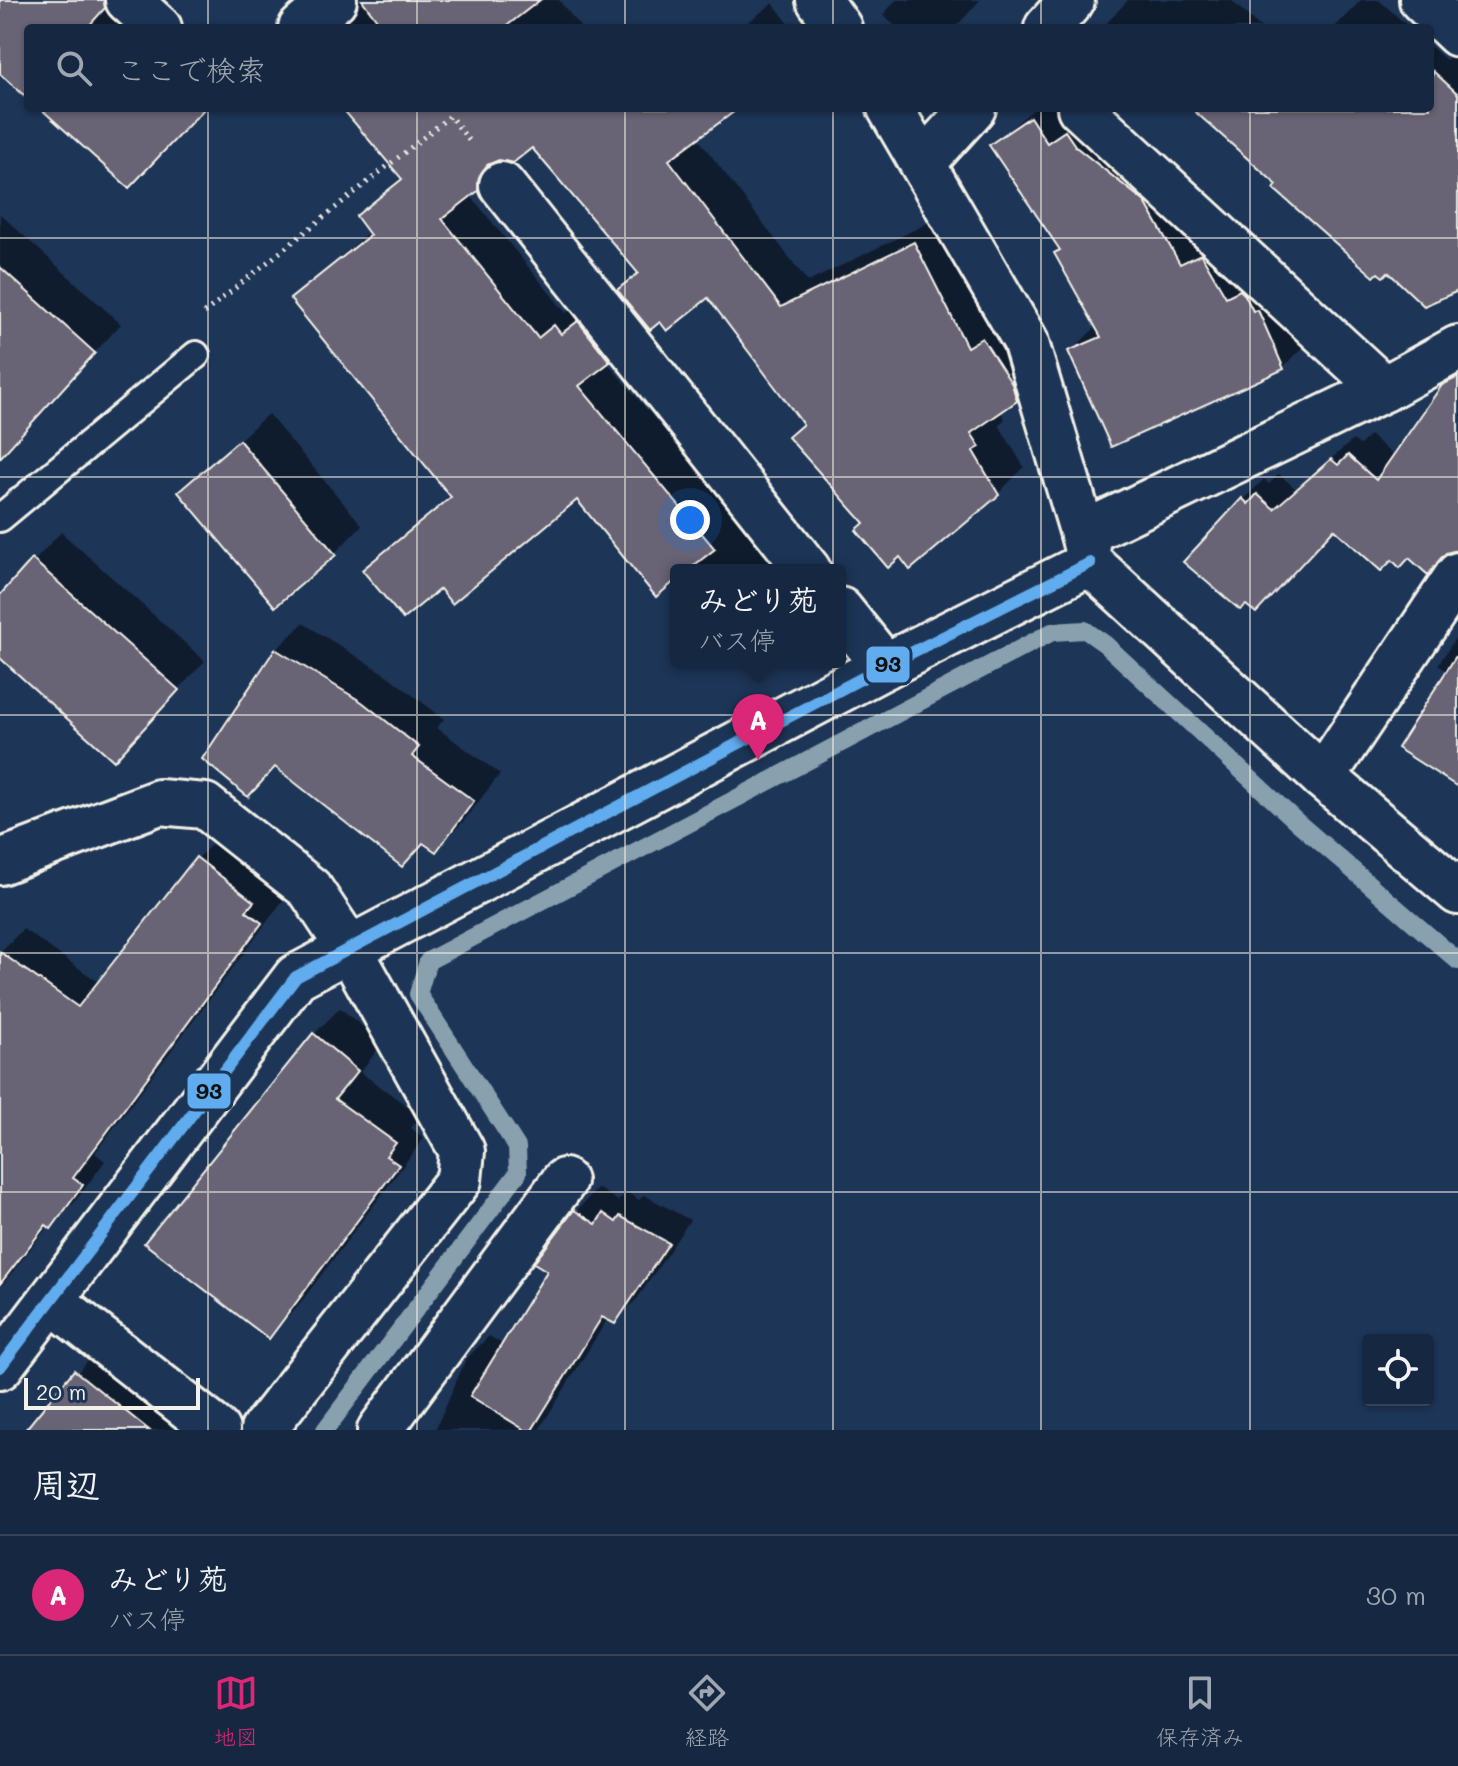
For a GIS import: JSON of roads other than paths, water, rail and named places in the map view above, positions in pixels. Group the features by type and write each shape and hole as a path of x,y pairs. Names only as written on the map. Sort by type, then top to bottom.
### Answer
{"street":[{"path":"128,0 155,24"},
{"path":"306,24 334,0"},
{"path":"819,0 836,24"},
{"path":"1051,24 1072,0"},
{"path":"1422,0 1458,34"},
{"path":"892,112 1025,340 1087,548 1323,777 1458,892"},
{"path":"923,163 969,112"},
{"path":"1084,112 1384,389"},
{"path":"502,185 803,564"},
{"path":"0,1367 296,977 885,666 1087,548 1458,348"},
{"path":"1323,777 1458,575"},
{"path":"846,617 885,666"},
{"path":"0,862 159,802 205,806 310,889 349,948 462,1151 459,1180 263,1430"},
{"path":"380,1430 564,1181"},
{"path":"51,1300 217,1430"}],"lane":[{"path":"0,518 196,355"}],"waterway":[{"path":"325,1430 518,1173 517,1147 418,994 428,961 1052,632 1085,630 1105,644 1296,821 1458,961"}],"place":[{"name":"みどり苑","path":"758,760"}]}
